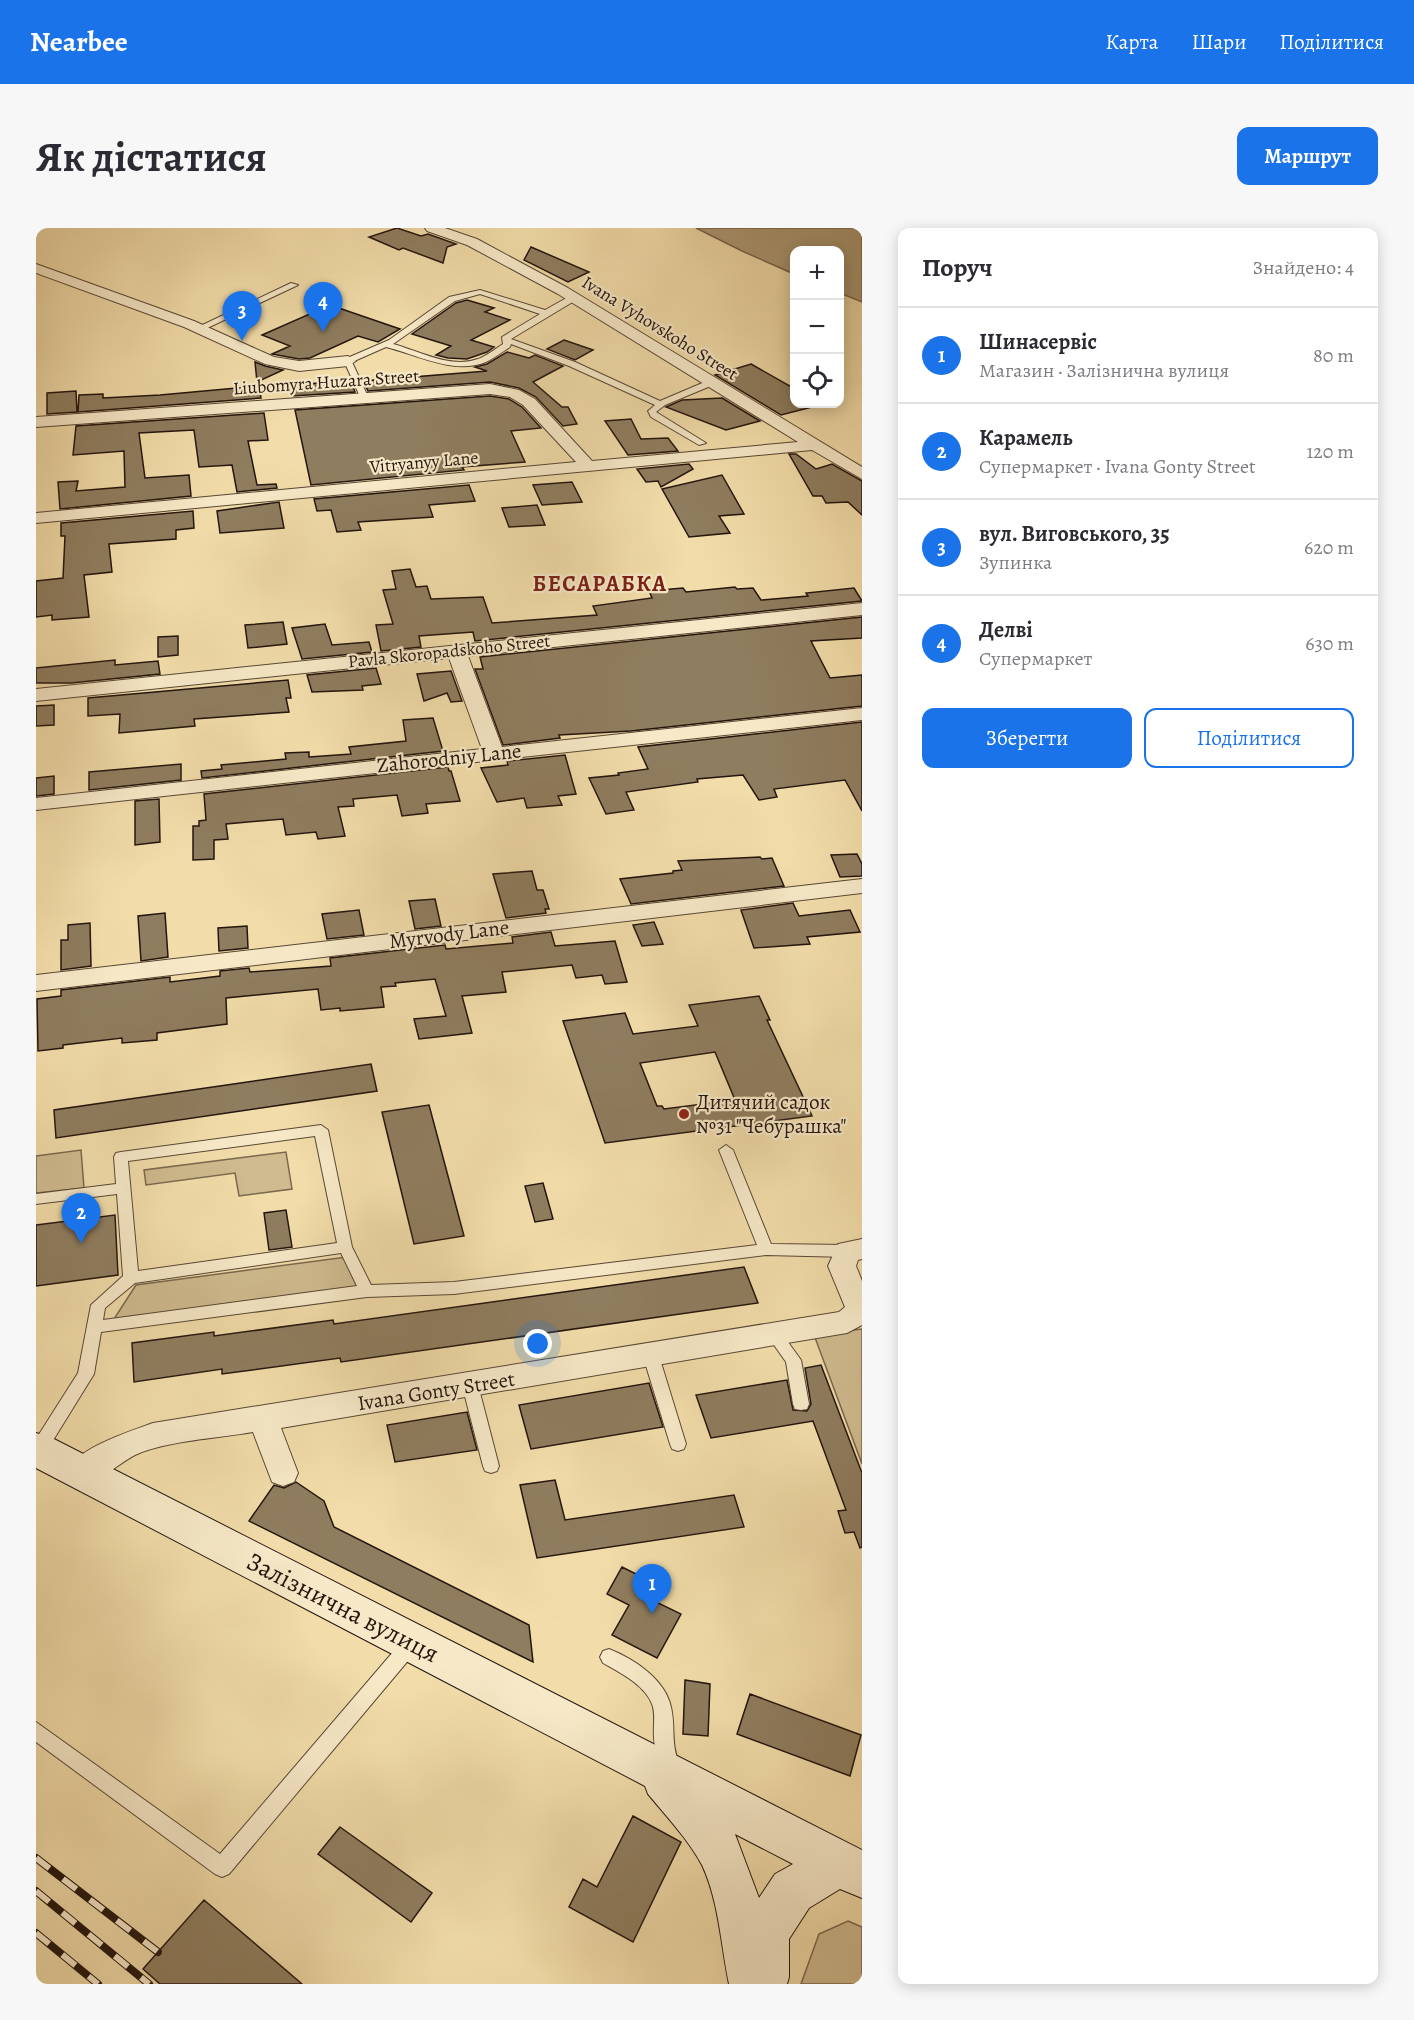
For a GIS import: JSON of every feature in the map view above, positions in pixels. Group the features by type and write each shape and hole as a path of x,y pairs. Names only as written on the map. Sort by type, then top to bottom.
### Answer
{"main road":[{"name":"Залізнична вулиця","path":"37,1450 851,1869"},
{"name":"Залізнична вулиця","path":"664,1771 717,1848 731,1881 753,1984"},
{"path":"765,1984 765,1933 792,1891 851,1869"}],"street":[{"name":"Ivana Vyhovskoho Street","path":"432,228 472,242 573,298 862,474"},
{"path":"36,268 198,329 245,351 284,364 299,366 348,361"},
{"name":"Liubomyra Huzara Street","path":"36,422 490,389 514,393 529,402 588,466"},
{"name":"Vitryanyy Lane","path":"36,518 815,445"},
{"name":"Pavla Skoropadskoho Street","path":"36,695 862,609"},
{"path":"456,650 494,753"},
{"name":"Zahorodniy Lane","path":"36,804 862,714"},
{"name":"Myrvody Lane","path":"36,983 862,886"},
{"name":"Ivana Gonty Street","path":"81,1472 125,1446 153,1436 847,1322 861,1311 842,1266 855,1250"},
{"path":"263,1419 283,1473"}],"lane":[{"path":"198,329 294,285"},
{"path":"365,399 348,361 387,345 452,299 480,292 546,313"},
{"path":"505,339 573,298"},
{"path":"387,345 411,350 443,362 461,364 481,361 507,345 505,339"},
{"path":"505,339 572,364 660,404"},
{"path":"702,443 654,415 652,411 660,404 711,383"},
{"path":"131,1278 121,1157 321,1130 345,1247 367,1291"},
{"path":"726,1150 766,1249"},
{"path":"36,1200 123,1188"},
{"path":"37,1450 86,1374 98,1305 131,1278 345,1247"},
{"path":"94,1328 367,1291 454,1288 766,1249 855,1250"},
{"path":"775,1335 793,1360 801,1404"},
{"path":"651,1356 678,1444"},
{"path":"470,1385 491,1466"},
{"path":"36,1731 222,1867 413,1642"},
{"path":"609,1657 635,1672 656,1694 663,1713 664,1771"}],"shaded area":[{"path":"696,228 862,228 862,302 844,295 844,246 790,246 790,272"},
{"path":"81,1150 84,1188 36,1193 36,1156"},
{"path":"286,1152 292,1189 239,1196 235,1173 146,1185 144,1170"},
{"path":"354,1256 360,1263 362,1289 112,1322 136,1285"},
{"path":"862,1329 862,1464 814,1335"},
{"path":"848,1921 862,1927 862,1984 801,1984 819,1934"}],"building":[{"path":"397,228 421,236 428,234 456,244 447,247 443,263 403,248 399,250 369,237"},
{"path":"531,247 589,272 568,282 524,260"},
{"path":"467,300 494,308 485,312 510,320 471,340 494,347 487,352 467,359 448,358 436,355 451,346 412,334 456,303"},
{"path":"330,305 400,329 378,342 358,336 310,358 299,359 272,354 290,346 262,335"},
{"path":"564,340 593,350 575,360 547,349"},
{"path":"507,352 529,358 535,355 563,366 533,382 562,407 568,407 577,424 563,426 536,397 519,388 490,382 368,391 363,381 487,371 475,367 487,364"},
{"path":"255,362 265,366 283,370 257,382"},
{"path":"751,364 790,386 790,408 808,408 781,415 715,375"},
{"path":"351,381 355,392 292,396 290,385"},
{"path":"259,386 261,398 78,412 79,395 103,394 103,398"},
{"path":"76,391 77,412 47,414 47,393"},
{"path":"490,396 509,399 522,407 541,428 511,431 525,462 311,485 295,410"},
{"path":"722,398 760,421 726,430 666,407 682,400"},
{"path":"264,413 268,440 248,441 257,485 276,484 277,488 237,492 232,465 199,467 194,430 139,433 145,478 189,475 191,496 60,509 58,482 78,481 76,491 125,487 124,451 73,455 76,426"},
{"path":"631,419 641,439 668,438 678,451 628,455 605,421"},
{"path":"789,454 796,454 816,469 832,464 862,481 862,515 848,502 826,503 822,496 813,496"},
{"path":"689,464 693,469 661,487 658,481 646,482 637,469"},
{"path":"722,475 744,514 719,516 730,533 689,537 662,489"},
{"path":"572,482 582,502 542,505 533,485"},
{"path":"469,485 475,501 429,505 433,517 358,522 361,530 337,532 331,510 317,511 314,499"},
{"path":"279,502 284,528 220,533 217,511"},
{"path":"537,505 545,525 509,527 502,508"},
{"path":"193,511 194,528 176,530 176,539 109,544 112,572 84,575 89,617 52,620 52,615 36,617 36,581 63,578 65,536 61,536 61,523"},
{"path":"410,569 416,587 427,586 431,599 483,597 492,623 597,615 593,606 652,598 649,591 683,588 686,592 735,587 737,589 753,588 761,600 808,596 806,593 854,588 862,601 475,641 473,632 419,636 421,647 381,651 376,625 393,624 383,590 396,589 392,571"},
{"path":"862,617 862,638 811,641 830,678 862,675 862,706 631,731 559,735 560,738 503,745 475,669 483,669 480,657"},
{"path":"283,622 287,644 248,648 245,625"},
{"path":"325,624 332,645 369,642 372,652 302,659 292,628"},
{"path":"178,636 178,655 158,657 158,637"},
{"path":"115,660 115,665 158,661 160,674 71,683 36,683 36,668"},
{"path":"376,668 381,684 362,686 363,690 312,692 307,675"},
{"path":"451,671 462,701 451,702 447,693 424,701 417,674"},
{"path":"288,680 291,698 286,698 289,712 194,719 195,726 119,733 120,714 88,716 88,698"},
{"path":"54,705 54,725 36,726 36,706"},
{"path":"433,718 443,751 202,778 201,771 222,769 221,765 286,759 285,753 309,752 309,757 351,754 349,747 406,741 403,720"},
{"path":"862,722 862,811 845,780 774,789 777,797 759,800 743,775 697,779 698,782 626,792 634,810 606,814 589,778 648,769 638,747"},
{"path":"565,755 576,794 558,796 562,805 527,808 524,798 497,802 481,768 508,765 507,761"},
{"path":"181,764 181,780 89,790 89,772"},
{"path":"448,767 460,801 426,804 428,813 402,816 397,795 353,799 354,806 338,807 345,836 318,839 316,832 286,835 283,819 226,824 228,839 214,840 214,859 193,860 193,826 199,826 199,821 206,820 204,794"},
{"path":"54,776 54,794 36,796 36,778"},
{"path":"159,799 160,842 135,845 135,801"},
{"path":"857,854 862,864 862,876 840,877 831,855"},
{"path":"760,857 762,859 772,858 784,886 631,904 620,879 673,873 673,871 682,870 678,861"},
{"path":"532,871 537,890 543,890 549,909 545,909 546,913 506,918 493,874"},
{"path":"435,899 441,926 415,929 409,901"},
{"path":"793,903 799,916 850,910 860,932 807,937 810,944 754,948 741,910"},
{"path":"359,910 364,935 327,939 322,914"},
{"path":"165,913 168,957 141,961 138,916"},
{"path":"654,922 663,944 642,946 633,925"},
{"path":"90,923 91,966 61,970 61,940 68,940 68,925"},
{"path":"247,926 248,948 219,951 218,928"},
{"path":"551,932 555,946 615,941 627,982 605,984 602,975 576,978 572,965 502,972 506,992 462,996 472,1033 419,1039 414,1019 446,1016 435,979 395,983 396,986 381,987 384,1007 340,1011 340,1008 321,1010 318,989 226,998 227,1024 157,1033 157,1040 122,1043 122,1038 63,1045 63,1048 38,1051 37,999 61,996 61,990 170,977 170,982 220,976 220,971 249,968 250,972 331,966 330,958 445,945 446,949 513,943 512,937"},
{"path":"759,996 770,1020 767,1020 812,1116 605,1143 563,1021 625,1013 633,1034 698,1026 689,1005","holes":["715,1052 735,1100 664,1109 662,1106 657,1106 640,1063"]},
{"path":"371,1064 377,1091 56,1138 54,1110"},
{"path":"429,1105 464,1236 414,1244 382,1112"},
{"path":"543,1183 553,1219 535,1222 525,1186"},
{"path":"286,1210 292,1247 269,1250 264,1213"},
{"path":"115,1215 118,1275 36,1286 36,1225"},
{"path":"744,1267 758,1303 341,1362 340,1358 222,1374 222,1369 134,1382 132,1343 214,1332 214,1336 333,1320 334,1324"},
{"path":"821,1365 862,1473 862,1547 860,1548 854,1532 845,1533 838,1511 846,1510 813,1421 711,1438 696,1395 787,1380 793,1410 807,1411 811,1404 805,1368"},
{"path":"649,1383 663,1427 531,1449 519,1405"},
{"path":"467,1412 477,1450 395,1462 387,1425"},
{"path":"555,1480 565,1520 734,1495 744,1527 537,1558 520,1485"},
{"path":"296,1482 324,1501 334,1527 529,1625 533,1662 249,1521 274,1485 284,1488"},
{"path":"622,1567 662,1587 654,1601 681,1614 657,1658 612,1635 629,1605 607,1594"},
{"path":"685,1680 710,1684 708,1736 683,1734"},
{"path":"750,1694 861,1735 850,1776 737,1734"},
{"path":"633,1816 681,1842 633,1942 569,1907 583,1879 597,1887"},
{"path":"340,1827 432,1893 411,1922 318,1854"},
{"path":"204,1900 302,1984 160,1984 143,1969"}],"railway":[{"path":"36,1858 158,1952"},
{"path":"36,1891 149,1984"},
{"path":"36,1933 98,1984"}],"place":[{"name":"Делві","path":"323,332"},
{"name":"вул. Виговського, 35","path":"242,341"},
{"name":"Дитячий садок №31 \"Чебурашка\"","path":"684,1114"},
{"name":"Карамель","path":"81,1243"},
{"name":"Шинасервіс","path":"652,1614"}],"district":[{"name":"БЕСАРАБКА","path":"600,583"}]}
